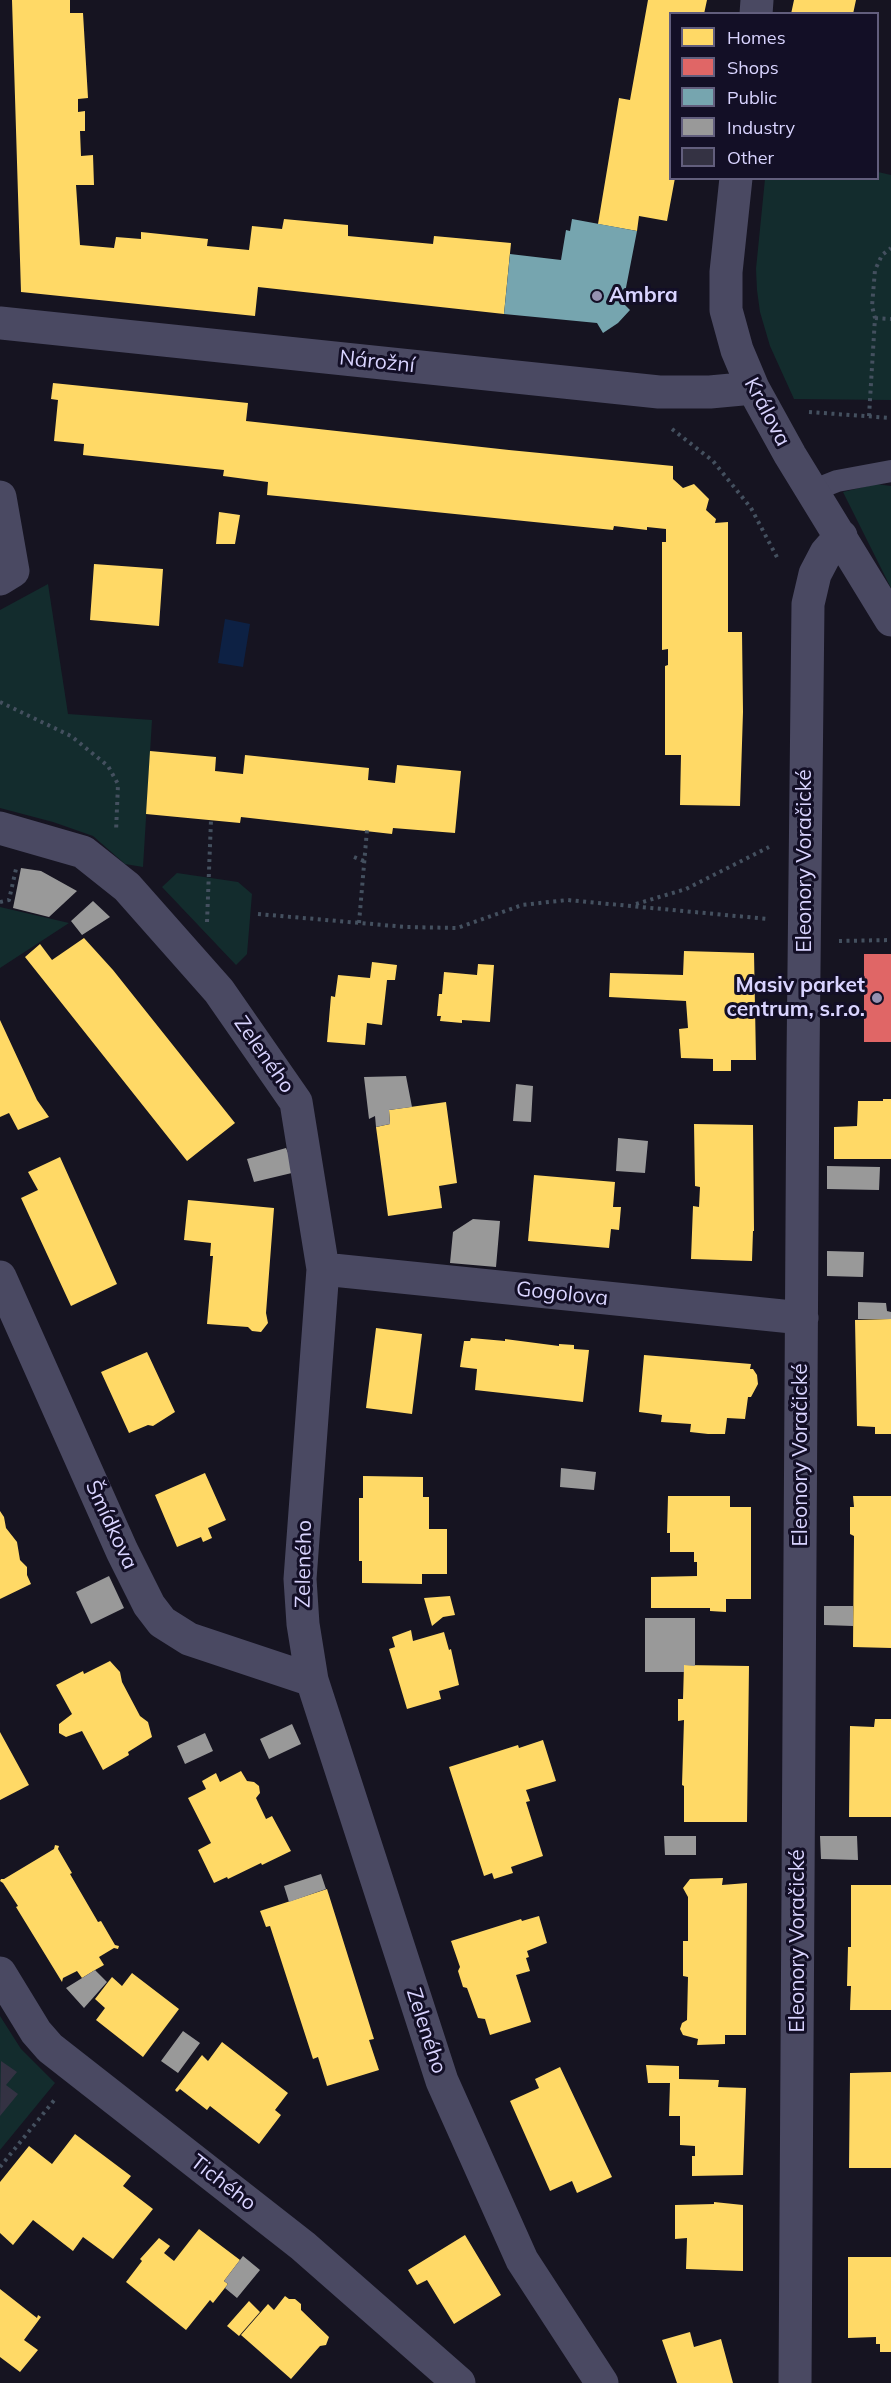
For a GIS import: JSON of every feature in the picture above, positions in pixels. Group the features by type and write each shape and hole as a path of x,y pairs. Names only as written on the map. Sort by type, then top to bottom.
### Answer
{"street":[{"name":"Králova","path":"735,180 726,273 726,310 737,350 753,388 891,621"},
{"name":"Nárožní","path":"0,323 659,392 710,392 753,388"},
{"path":"0,497 7,575"},
{"name":"Eleonory Voračické","path":"795,2383 802,1059 820,942 805,828 808,604 815,574 826,553 841,536"},
{"name":"Zeleného","path":"0,828 83,852 121,882 219,991 297,1102 322,1269 300,1579 303,1624 312,1680 442,2081 522,2260 602,2383"},
{"name":"Gogolova","path":"322,1269 802,1318"},
{"name":"Šmídkova","path":"0,1277 122,1551 149,1605 162,1622 189,1639 312,1680"},
{"name":"Tichého","path":"0,1973 36,2032 50,2048 303,2246 459,2383"}],"lane":[{"path":"812,491 837,481 891,471"}],"path":[{"path":"869,416 875,318 872,306 874,270 882,255 891,248"},
{"path":"875,318 891,319"},
{"path":"812,412 891,418"},
{"path":"664,422 713,461 751,508 783,570"},
{"path":"0,702 71,736 108,766 118,784 116,833 121,882"},
{"path":"204,974 211,820"},
{"path":"632,905 686,889 805,828"},
{"path":"359,923 367,830"},
{"path":"354,857 364,861"},
{"path":"258,914 359,923 457,928 522,905 567,900 782,921 820,942 891,940"},
{"path":"0,2167 79,2070"}],"green space":[{"path":"879,172 891,175 891,400 794,399 770,346 760,312 756,269 765,180 879,180"},
{"path":"876,484 891,486 891,588 843,492"},
{"path":"48,584 68,714 152,720 143,867 125,864 93,836 53,822 0,808 0,610"},
{"path":"177,873 238,882 252,894 247,954 236,965 162,887"},
{"path":"0,907 69,923 0,968"},
{"path":"0,2016 21,2049 55,2083 0,2150"}],"water":[{"path":"225,619 250,624 243,667 218,663"}],"building: Homes":[{"path":"12,0 70,0 70,13 83,13 88,98 78,99 78,112 85,111 85,131 80,131 81,156 93,155 94,185 76,185 80,245 114,248 116,237 141,239 141,232 208,239 207,246 249,250 252,226 282,229 284,219 348,225 348,236 433,244 434,236 511,243 504,314 258,287 255,316 21,292"},
{"path":"648,0 707,0 704,12 669,12 669,180 675,180 667,221 639,216 637,231 598,224 619,98 630,100"},
{"path":"794,0 856,0 853,12 791,12"},
{"path":"53,383 248,403 246,421 673,466 673,479 683,488 694,484 709,499 706,510 716,519 715,523 728,522 728,632 742,632 743,712 740,806 680,805 681,755 665,755 665,666 668,665 668,649 662,650 662,542 666,542 666,529 647,527 647,530 614,526 613,530 267,495 268,482 223,476 224,470 83,455 84,444 54,441 58,400 51,399"},
{"path":"219,512 240,515 235,544 216,544"},
{"path":"94,564 163,569 159,626 90,620"},
{"path":"150,751 216,757 215,771 243,774 245,755 369,768 368,780 395,783 397,765 461,771 455,833 393,828 392,834 241,817 240,823 146,814"},
{"path":"84,938 113,970 235,1123 187,1161 25,957 40,944 52,960"},
{"path":"684,951 754,953 756,1060 731,1060 731,1071 713,1071 713,1059 681,1058 679,1029 688,1028 686,1001 609,997 610,973 683,975"},
{"path":"372,962 397,965 395,980 387,980 382,1025 367,1023 365,1045 327,1042 331,996 335,997 338,975 370,978"},
{"path":"478,964 494,965 490,1022 440,1021 441,1016 437,1016 444,972 477,975"},
{"path":"0,1020 37,1100 49,1117 18,1130 9,1113 0,1117"},
{"path":"883,1099 891,1099 891,1159 834,1159 834,1127 857,1126 858,1101 883,1101"},
{"path":"446,1102 457,1183 439,1186 442,1208 388,1216 376,1127 390,1124 389,1110"},
{"path":"694,1124 753,1125 752,1261 691,1259 693,1206 699,1207 700,1187 695,1186"},
{"path":"60,1157 117,1284 71,1306 21,1198 38,1190 28,1172"},
{"path":"534,1175 615,1182 613,1207 621,1207 619,1230 611,1229 609,1248 528,1241"},
{"path":"188,1200 274,1208 266,1313 268,1323 261,1332 252,1331 248,1327 207,1324 213,1256 210,1256 211,1243 184,1240"},
{"path":"891,1319 891,1434 875,1434 875,1427 857,1426 855,1320"},
{"path":"376,1328 422,1334 412,1414 366,1408"},
{"path":"471,1338 505,1341 505,1339 559,1346 559,1344 574,1345 574,1349 589,1350 583,1402 475,1390 477,1369 460,1367 464,1341 470,1341"},
{"path":"147,1352 175,1412 153,1426 148,1425 129,1433 101,1372"},
{"path":"644,1355 751,1364 750,1369 753,1369 757,1375 758,1384 751,1397 748,1397 745,1419 727,1418 725,1434 708,1434 690,1432 691,1424 661,1422 662,1415 639,1412"},
{"path":"205,1473 226,1520 208,1528 212,1538 203,1542 201,1537 177,1547 155,1495"},
{"path":"363,1476 423,1477 423,1497 429,1497 429,1529 447,1529 447,1574 422,1574 422,1584 362,1583 362,1561 359,1561 359,1498 363,1498"},
{"path":"668,1496 730,1496 730,1507 751,1507 751,1599 726,1599 726,1612 710,1611 710,1608 651,1608 651,1577 697,1576 694,1552 670,1552 670,1533 667,1533"},
{"path":"853,1496 891,1496 891,1648 853,1647 854,1536 850,1534 850,1507 854,1507"},
{"path":"0,1511 6,1528 17,1542 20,1560 27,1567 27,1575 31,1584 0,1599"},
{"path":"450,1596 455,1615 443,1617 432,1626 424,1598"},
{"path":"411,1630 413,1641 444,1632 449,1650 451,1649 459,1685 439,1691 441,1699 407,1709 389,1649 395,1647 392,1637"},
{"path":"110,1661 120,1672 122,1682 140,1716 148,1722 152,1737 128,1752 129,1755 103,1770 82,1731 66,1737 59,1733 59,1724 72,1714 56,1685 83,1671 84,1674"},
{"path":"684,1665 749,1666 747,1822 684,1822 684,1786 682,1785 684,1720 678,1721 678,1699 683,1699"},
{"path":"875,1719 891,1719 891,1817 849,1817 850,1726 874,1727"},
{"path":"0,1732 29,1785 0,1800"},
{"path":"543,1740 556,1781 526,1790 530,1801 526,1802 543,1856 511,1867 513,1873 494,1879 492,1873 484,1876 449,1767 518,1745 519,1748"},
{"path":"241,1771 247,1781 259,1786 260,1793 256,1798 266,1819 272,1816 291,1851 214,1883 198,1850 211,1843 188,1798 206,1789 202,1781 216,1773 220,1782"},
{"path":"55,1845 59,1846 58,1849 72,1873 70,1874 98,1922 101,1921 115,1945 119,1946 118,1949 114,1948 99,1957 104,1965 82,1978 77,1971 63,1978 62,1982 16,1907 18,1906 0,1881 54,1849"},
{"path":"723,1878 722,1885 747,1883 746,2035 725,2035 725,2044 697,2045 698,2039 683,2035 680,2029 682,2023 687,2020 688,1977 683,1976 683,1941 688,1941 688,1897 683,1888 690,1879"},
{"path":"851,1885 891,1885 891,2010 850,2010 851,1986 847,1986 848,1947 851,1947"},
{"path":"327,1889 374,2039 369,2040 379,2070 327,2086 318,2057 313,2059 270,1926 266,1927 260,1911"},
{"path":"539,1916 547,1943 527,1951 529,1957 526,1958 530,1971 516,1975 531,2022 490,2035 485,2019 478,2018 467,1988 463,1987 458,1971 460,1967 451,1941 521,1919 522,1921"},
{"path":"132,1973 179,2009 143,2057 96,2020 105,2008 95,1999 112,1977 122,1986"},
{"path":"222,2042 288,2093 275,2110 281,2115 259,2144 210,2106 207,2110 180,2089 177,2092 175,2090 202,2055 208,2061"},
{"path":"646,2065 679,2066 679,2079 719,2080 718,2087 746,2088 743,2175 692,2176 692,2156 695,2156 695,2146 680,2145 680,2116 669,2116 670,2083 648,2083"},
{"path":"560,2067 612,2177 577,2193 572,2181 550,2191 510,2101 539,2088 535,2079"},
{"path":"891,2072 891,2168 849,2168 850,2073"},
{"path":"75,2134 131,2176 123,2186 153,2209 113,2259 83,2237 73,2251 33,2220 13,2245 0,2233 0,2182 29,2146 52,2164"},
{"path":"714,2202 743,2205 743,2271 686,2269 687,2238 675,2239 675,2205 714,2204"},
{"path":"199,2229 240,2260 224,2281 228,2284 213,2303 210,2300 186,2330 126,2282 142,2261 140,2259 159,2238 170,2246 164,2253 174,2261"},
{"path":"465,2235 501,2295 454,2324 427,2280 417,2285 408,2270"},
{"path":"848,2257 891,2257 891,2352 880,2352 880,2344 876,2344 876,2337 848,2338"},
{"path":"0,2289 37,2318 38,2315 41,2317 24,2340 38,2350 20,2372 0,2357"},
{"path":"285,2296 301,2304 301,2310 329,2337 326,2345 320,2346 291,2379 241,2335 268,2304 274,2310"},
{"path":"249,2301 260,2312 239,2336 227,2326"},
{"path":"690,2332 694,2347 721,2339 733,2383 677,2383 662,2340"}],"building: Shops":[{"name":"Masiv parket centrum, s.r.o.","path":"864,954 891,954 891,1042 864,1042"}],"building: Public":[{"path":"572,219 637,231 623,303 630,310 618,323 603,333 597,323 504,314 510,254 561,260 566,230 570,231"}],"building: Industry":[{"path":"21,868 41,871 77,891 49,917 13,908"},
{"path":"93,901 110,917 82,935 71,921"},
{"path":"406,1076 412,1107 389,1110 390,1124 376,1127 375,1116 369,1119 364,1077"},
{"path":"516,1084 533,1086 531,1122 513,1121"},
{"path":"618,1138 648,1141 645,1173 616,1171"},
{"path":"286,1148 296,1172 254,1182 247,1159"},
{"path":"827,1166 880,1167 879,1190 827,1189"},
{"path":"473,1219 500,1221 496,1267 450,1263 453,1232"},
{"path":"827,1251 864,1252 863,1277 827,1276"},
{"path":"858,1302 886,1303 887,1311 891,1312 891,1319 858,1319"},
{"path":"561,1468 596,1472 594,1490 560,1487"},
{"path":"109,1576 124,1608 91,1624 76,1592"},
{"path":"824,1606 853,1606 853,1626 824,1625"},
{"path":"645,1618 695,1618 695,1666 684,1665 684,1672 645,1672"},
{"path":"292,1724 301,1744 269,1759 260,1739"},
{"path":"205,1733 213,1751 185,1764 177,1746"},
{"path":"664,1836 696,1836 696,1855 665,1855"},
{"path":"820,1836 857,1836 858,1860 821,1859"},
{"path":"321,1874 326,1889 289,1902 284,1886"},
{"path":"95,1970 107,1982 84,2008 66,1988"},
{"path":"183,2031 200,2043 178,2073 161,2061"},
{"path":"243,2256 260,2270 237,2298 225,2288 228,2284 224,2281"}],"building: Other":[{"path":"1,2061 17,2072 6,2085 18,2094 0,2116"}],"place":[{"name":"Ambra","path":"597,296"},
{"name":"Masiv parket centrum, s.r.o.","path":"877,998"}]}
